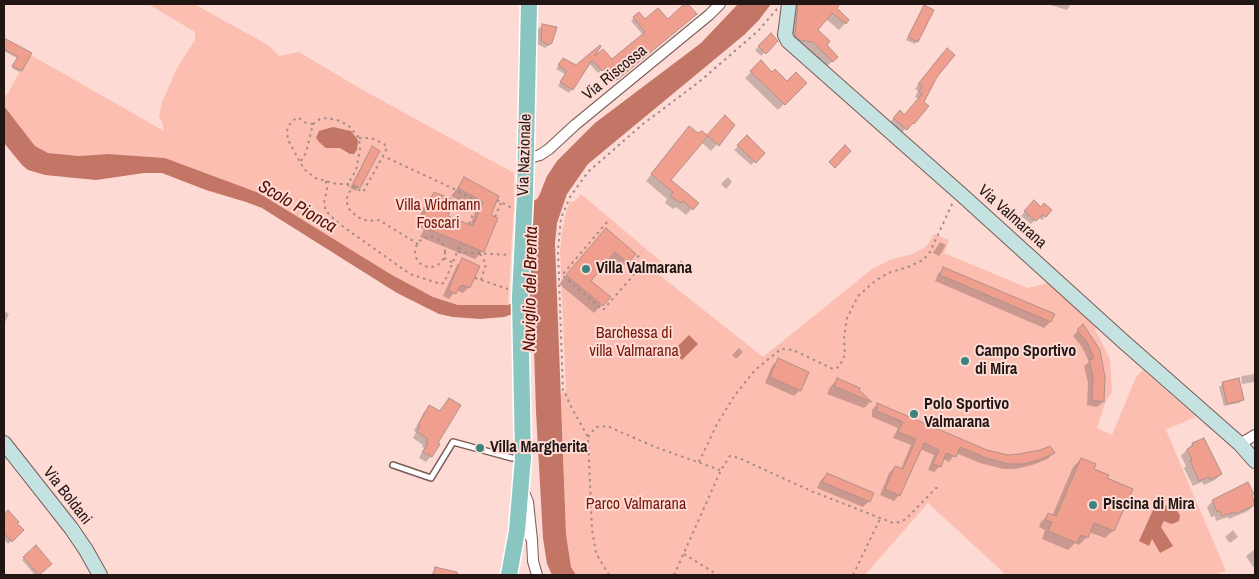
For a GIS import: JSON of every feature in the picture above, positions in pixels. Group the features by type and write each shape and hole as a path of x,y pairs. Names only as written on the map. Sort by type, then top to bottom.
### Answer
{"main road":[{"name":"Via Nazionale","path":"509,575 518,531 521,488 520,316 515,293 524,210 529,4"}],"street":[{"name":"Via Riscossa","path":"526,159 540,155 549,149 720,4"},
{"name":"Via Valmarana","path":"785,5 788,41 1240,444 1255,461"},
{"path":"1240,444 1255,435"},
{"name":"Via Boldani","path":"4,443 86,550 98,575"},
{"path":"521,488 528,502 533,561 538,575"},
{"path":"518,531 523,531 532,540"},
{"path":"515,548 522,550 533,561"}],"lane":[{"path":"393,465 431,478 453,442 512,458 522,458"}],"path":[{"path":"609,575 596,553 592,530 588,437 569,404 567,396 563,392 558,250 561,218 570,197 588,172 643,124 699,82 758,32 785,5"},
{"path":"360,138 371,138 384,144 387,148 363,192 348,184 337,184 315,178 304,169 288,140 287,131 288,125 296,118 313,124 326,118 348,125 360,138 356,170 348,184 350,191 346,200 349,209 357,217 368,221 379,220 418,244"},
{"path":"301,161 306,153 313,124"},
{"path":"383,156 482,204"},
{"path":"326,181 327,189 324,203 326,211 338,223 410,274 441,284 444,283 461,243"},
{"path":"699,462 717,424 741,388 755,370 781,349 787,348 833,369 839,368 845,354 844,339 847,318 858,296 875,281 888,273 923,260 930,252 947,213 959,193"},
{"path":"497,200 517,210 524,210"},
{"path":"468,224 478,202"},
{"path":"495,217 501,203"},
{"path":"493,209 498,211"},
{"path":"607,222 600,233 562,275 603,310 638,270 632,264 642,252"},
{"path":"426,238 440,240 445,249 444,258 437,266 428,267 423,265 419,262 415,253 418,244 426,238"},
{"path":"458,252 512,256"},
{"path":"481,253 486,264 481,280"},
{"path":"444,258 453,263"},
{"path":"474,278 515,293"},
{"path":"588,437 596,427 607,426 721,470"},
{"path":"674,575 721,470 730,456 739,458 811,491 893,523 900,522 913,513 936,488 940,488"},
{"path":"853,575 880,519"},
{"path":"684,554 718,575"}],"green space":[{"name":"Villa Widmann Foscari","path":"148,4 194,4 268,45 279,56 299,52 361,89 514,173 508,305 458,305 433,297 392,275 259,193 165,158 109,154 79,156 48,153 35,146 4,106 4,97 29,54 164,131 159,116 162,102 177,68 195,40 195,32"},
{"name":"Polo Sportivo Valmarana","path":"581,194 664,264 657,273 763,357 872,269 892,259 913,254 927,246 934,234 949,240 944,253 1028,288 1051,282 1097,327 1095,329 1110,359 1112,392 1106,401 1097,428 1112,435 1136,377 1143,370 1196,417 1162,431 1166,430 1226,571 1214,575 1006,575 928,503 865,575 708,575 705,573 702,575 576,575 571,567 566,534 561,394 566,391 560,251 566,211 570,202 575,201"}],"water":[{"name":"Naviglio del Brenta","path":"738,4 771,4 744,35 588,164 567,194 557,223 555,243 566,534 571,567 576,575 552,575 547,564 543,538 533,316 531,311 527,309 504,317 480,319 439,314 397,293 262,208 206,190 162,173 144,173 96,180 45,175 28,170 4,143 4,106 35,146 48,153 79,156 109,154 165,158 259,193 392,275 433,297 458,305 508,305 527,294 533,201 539,196 547,176 557,161 595,123 701,43"},
{"path":"333,127 351,131 358,140 357,150 354,154 350,154 340,148 326,148 319,142 316,138 319,131"},
{"path":"689,335 698,344 682,360 673,351"},
{"path":"1157,501 1176,510 1180,515 1179,521 1175,523 1171,524 1164,521 1161,527 1173,546 1160,553 1152,539 1149,546 1139,541"}],"building":[{"path":"684,4 685,7 688,4 697,14 617,80 606,67 602,71 592,60 573,90 560,82 567,71 558,65 563,58 576,65 600,45 595,56 603,49 612,59 645,32 633,17 639,12 645,19 658,8 668,19"},
{"path":"798,4 840,4 837,8 849,20 846,24 832,13 818,30 830,41 827,45 838,57 833,62 813,42 800,40 795,36"},
{"path":"924,5 934,10 918,42 908,37"},
{"path":"542,24 557,27 552,43 549,45 541,41"},
{"path":"771,33 778,41 766,54 758,46"},
{"path":"4,38 32,53 22,71 12,66 18,57 4,49"},
{"path":"947,48 955,55 937,77 924,102 929,106 907,130 893,118 900,110 904,115 922,94 919,92 922,86 918,84"},
{"path":"761,60 772,72 775,69 787,81 796,72 807,83 785,105 750,71"},
{"path":"725,115 735,125 719,146 708,136 671,180 699,203 693,210 683,201 680,203 670,196 673,192 651,174 689,126 698,133 702,131 707,135"},
{"path":"747,135 765,153 756,163 737,145"},
{"path":"845,145 851,151 835,168 829,162"},
{"path":"372,146 380,151 360,188 353,184"},
{"path":"464,177 499,196 491,215 498,218 484,252 428,229 431,221 423,217 434,192 454,200 448,216 473,226 483,202 458,188"},
{"path":"1034,200 1041,207 1044,203 1052,210 1046,217 1043,214 1036,221 1024,211"},
{"name":"Villa Valmarana","path":"606,228 636,254 628,263 615,252 591,281 611,297 603,306 566,275"},
{"path":"462,258 480,266 470,288 462,285 456,294 448,290"},
{"path":"943,267 1055,314 1051,322 940,275"},
{"path":"1083,324 1100,350 1105,377 1104,402 1092,400 1093,377 1089,360 1094,358 1087,342 1077,330"},
{"path":"778,358 809,372 801,391 770,377"},
{"path":"837,378 860,388 859,390 872,402 834,386"},
{"path":"1239,378 1244,400 1227,404 1222,382"},
{"path":"449,398 461,405 438,443 440,444 432,457 423,452 428,439 417,432 420,426 418,425 429,405 440,411"},
{"path":"877,403 987,450 1008,455 1040,450 1050,446 1055,453 1023,464 1009,464 986,458 960,447 956,457 946,453 941,467 933,464 939,450 924,443 900,496 885,489 895,466 903,469 916,439 898,432 903,422 877,411"},
{"path":"1204,438 1222,474 1210,480 1208,477 1199,481 1187,449 1193,446 1192,443"},
{"name":"Piscina di Mira","path":"1081,458 1096,464 1094,469 1109,475 1107,478 1133,489 1114,531 1094,523 1088,538 1081,535 1077,543 1048,531 1052,522 1045,520 1048,513 1056,516"},
{"path":"827,473 874,493 870,502 822,482"},
{"path":"1248,482 1254,494 1252,495 1255,505 1235,514 1234,512 1222,516 1220,511 1217,512 1212,500"},
{"path":"8,510 24,530 12,542 4,533 4,514"},
{"path":"36,545 52,564 39,575 23,557"},
{"path":"435,567 457,572 457,575 433,575"}],"place":[{"name":"Villa Valmarana","path":"586,269"},
{"name":"Campo Sportivo di Mira","path":"965,361"},
{"name":"Polo Sportivo Valmarana","path":"914,414"},
{"name":"Villa Margherita","path":"480,448"},
{"name":"Piscina di Mira","path":"1093,505"}],"water label":[{"name":"Scolo Pionca","path":"297,207"}],"park label":[{"name":"Barchessa di villa Valmarana","path":"634,343"},
{"name":"Parco Valmarana","path":"636,505"}]}
